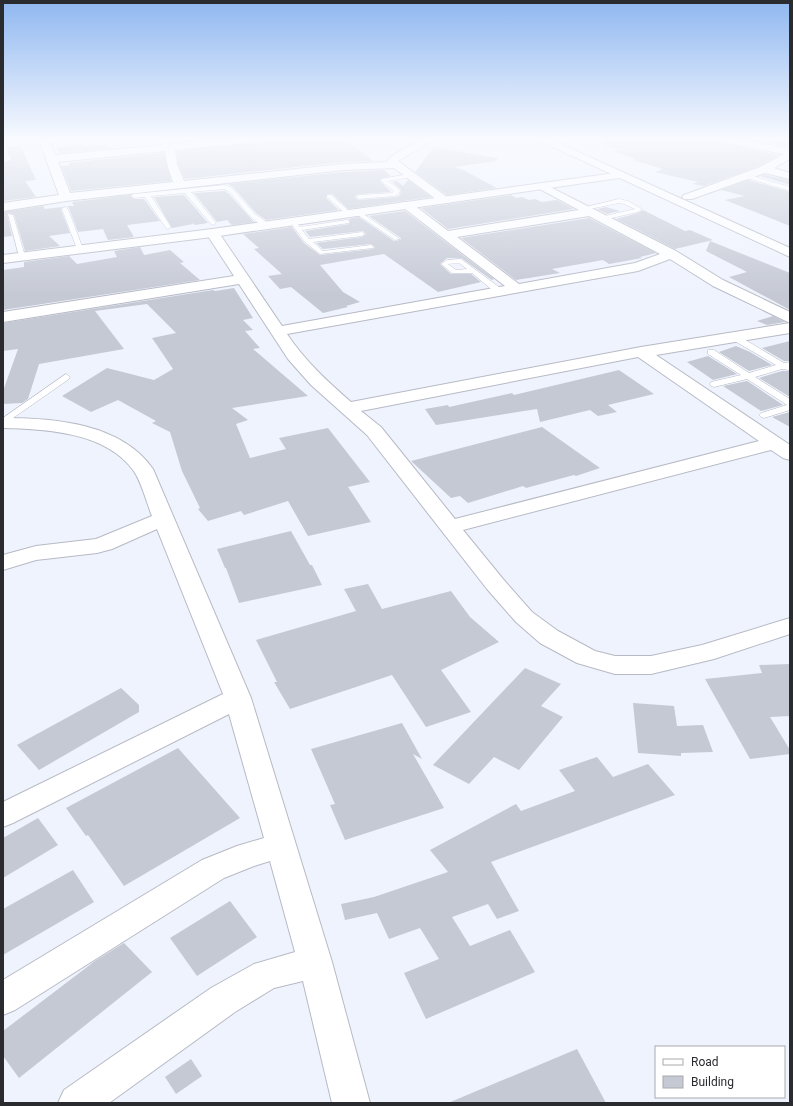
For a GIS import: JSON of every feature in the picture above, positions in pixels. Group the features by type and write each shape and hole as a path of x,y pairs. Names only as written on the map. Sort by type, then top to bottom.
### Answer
{"street":[{"path":"64,192 66,197"},
{"path":"7,211 66,197 136,192"},
{"path":"433,192 445,200"},
{"path":"3,259 80,249 212,228 295,225 406,205 503,192"},
{"path":"553,192 671,254 718,283 790,320"},
{"path":"658,192 790,253"},
{"path":"676,192 790,243"},
{"path":"688,197 703,192"},
{"path":"406,205 517,288"},
{"path":"446,236 593,213"},
{"path":"212,228 243,279 294,356 317,381 374,431 495,584 524,617 548,637 586,657 615,665 651,665 705,653 790,626"},
{"path":"278,331 638,267 671,254"},
{"path":"3,317 243,279"},
{"path":"347,408 641,352 734,337 790,320"},
{"path":"641,352 782,449"},
{"path":"3,423 25,423 66,429 91,435 114,444 131,456 143,469 238,698 315,962 351,1103"},
{"path":"449,526 782,449"},
{"path":"3,563 25,555 36,553 94,547 163,519"},
{"path":"3,815 238,698"},
{"path":"3,999 213,870 248,855 281,846"},
{"path":"77,1103 223,1000 260,978 266,975 315,962"}],"lane":[{"path":"134,196 164,192"},
{"path":"186,192 212,228"},
{"path":"231,192 254,215 268,225"},
{"path":"359,197 393,195 397,192"},
{"path":"147,195 168,227"},
{"path":"329,196 351,216 397,239"},
{"path":"619,201 626,202 639,209 636,211 593,213 619,201"},
{"path":"65,209 80,249"},
{"path":"7,211 22,256"},
{"path":"295,225 307,241 322,253 371,247"},
{"path":"307,241 362,234"},
{"path":"473,271 500,292"},
{"path":"734,337 788,366"},
{"path":"711,352 790,403"},
{"path":"714,384 788,366"},
{"path":"3,423 66,377"},
{"path":"764,416 790,406"}],"building":[{"path":"3,192 32,192 36,197 3,201"},
{"path":"226,192 254,222 232,225 227,220 217,222 194,193"},
{"path":"237,192 391,192 359,194 355,196 355,198 359,200 396,197 400,195 401,192 424,192 431,197 348,209 332,194 327,194 326,198 339,210 266,220 256,213"},
{"path":"442,192 471,192 447,195"},
{"path":"727,192 790,192 790,226 725,200 745,196"},
{"path":"130,195 134,199 144,199 160,221 127,225 134,237 108,240 103,229 78,232 67,206 74,206 72,202"},
{"path":"184,195 208,223 195,225 192,222 193,224 172,228 154,197"},
{"path":"511,195 516,198 522,197 529,200 535,199 542,202 557,200 574,209 448,229 421,208"},
{"path":"43,206 45,209 62,207 61,210 70,233 49,236 60,246 25,251 14,215 8,213 12,236 3,237 3,212"},
{"path":"606,207 620,211 607,214 597,209"},
{"path":"643,210 685,231 690,230 713,240 675,249 616,219 638,213"},
{"path":"405,211 494,279 492,280 461,258 447,258 440,264 451,274 471,274 481,282 438,292 384,254 320,265 343,292 360,302 346,306 348,307 323,313 291,287 280,289 268,276 282,274 254,249 259,248 243,234 292,227 304,243 320,255 373,249 375,247 371,244 323,249 316,243 362,237 366,234 363,231 310,237 305,231 349,224 350,221 348,219 359,217 394,241 400,240 401,238 369,216"},
{"path":"589,218 656,253 640,257 642,258 609,264 603,260 552,269 560,273 516,280 461,238"},
{"path":"710,241 790,273 790,310 729,277 747,272 706,251"},
{"path":"140,247 144,255 170,250 184,262 180,263 200,280 3,310 3,270 24,267 24,262 69,256 77,264 117,257 114,251"},
{"path":"234,288 253,318 243,320 253,330 245,331 260,348 253,349 308,396 232,408 248,420 236,424 250,458 286,449 279,438 328,428 370,482 348,487 371,522 308,536 288,501 244,515 241,511 208,521 198,509 200,508 182,471 170,432 152,423 156,421 118,400 91,412 62,396 107,368 154,380 173,369 152,338 176,333 147,304 95,311 124,349 39,364 28,399 22,403 3,404 3,391 18,349 3,351 3,323"},
{"path":"773,316 785,322 767,325 757,321"},
{"path":"790,341 790,361 784,361 762,348"},
{"path":"736,346 750,352 772,365 749,371 719,352"},
{"path":"708,356 737,374 713,380 687,362"},
{"path":"619,370 654,394 608,405 617,412 598,416 590,410 540,422 537,409 436,425 425,409 448,405 449,407 512,393 514,395"},
{"path":"782,371 790,371 790,397 759,378"},
{"path":"747,381 783,405 761,411 723,386"},
{"path":"790,412 790,427 772,417"},
{"path":"542,427 600,468 576,476 574,475 526,488 523,486 468,503 460,496 451,498 411,461"},
{"path":"291,531 310,565 312,565 322,585 239,603 217,549"},
{"path":"368,584 382,609 451,591 470,617 499,642 441,670 471,712 426,727 392,675 290,709 274,682 277,682 256,640 356,611 344,589"},
{"path":"790,664 790,716 770,717 790,750 790,754 750,759 705,679 762,673 759,665"},
{"path":"525,668 561,684 541,706 563,717 519,770 494,757 469,784 433,765"},
{"path":"121,688 139,705 139,712 39,770 17,745"},
{"path":"633,703 674,706 677,726 703,725 713,752 681,753 681,756 638,753"},
{"path":"402,723 422,759 413,754 444,808 345,840 330,805 335,804 311,749"},
{"path":"178,748 240,818 124,886 88,835 86,836 66,808"},
{"path":"597,757 613,777 648,764 675,795 491,862 519,911 497,919 488,904 452,917 470,946 510,930 535,972 426,1019 404,973 439,959 420,928 389,939 377,913 345,920 341,904 374,897 448,872 430,850 516,804 521,811 575,791 559,770"},
{"path":"38,818 58,845 3,878 3,838"},
{"path":"73,870 94,902 3,955 3,909"},
{"path":"230,901 257,937 197,976 170,938"},
{"path":"124,943 152,972 19,1078 3,1056 3,1031 95,961"},
{"path":"577,1049 606,1103 448,1103"},
{"path":"191,1059 202,1076 176,1094 165,1077"}]}
